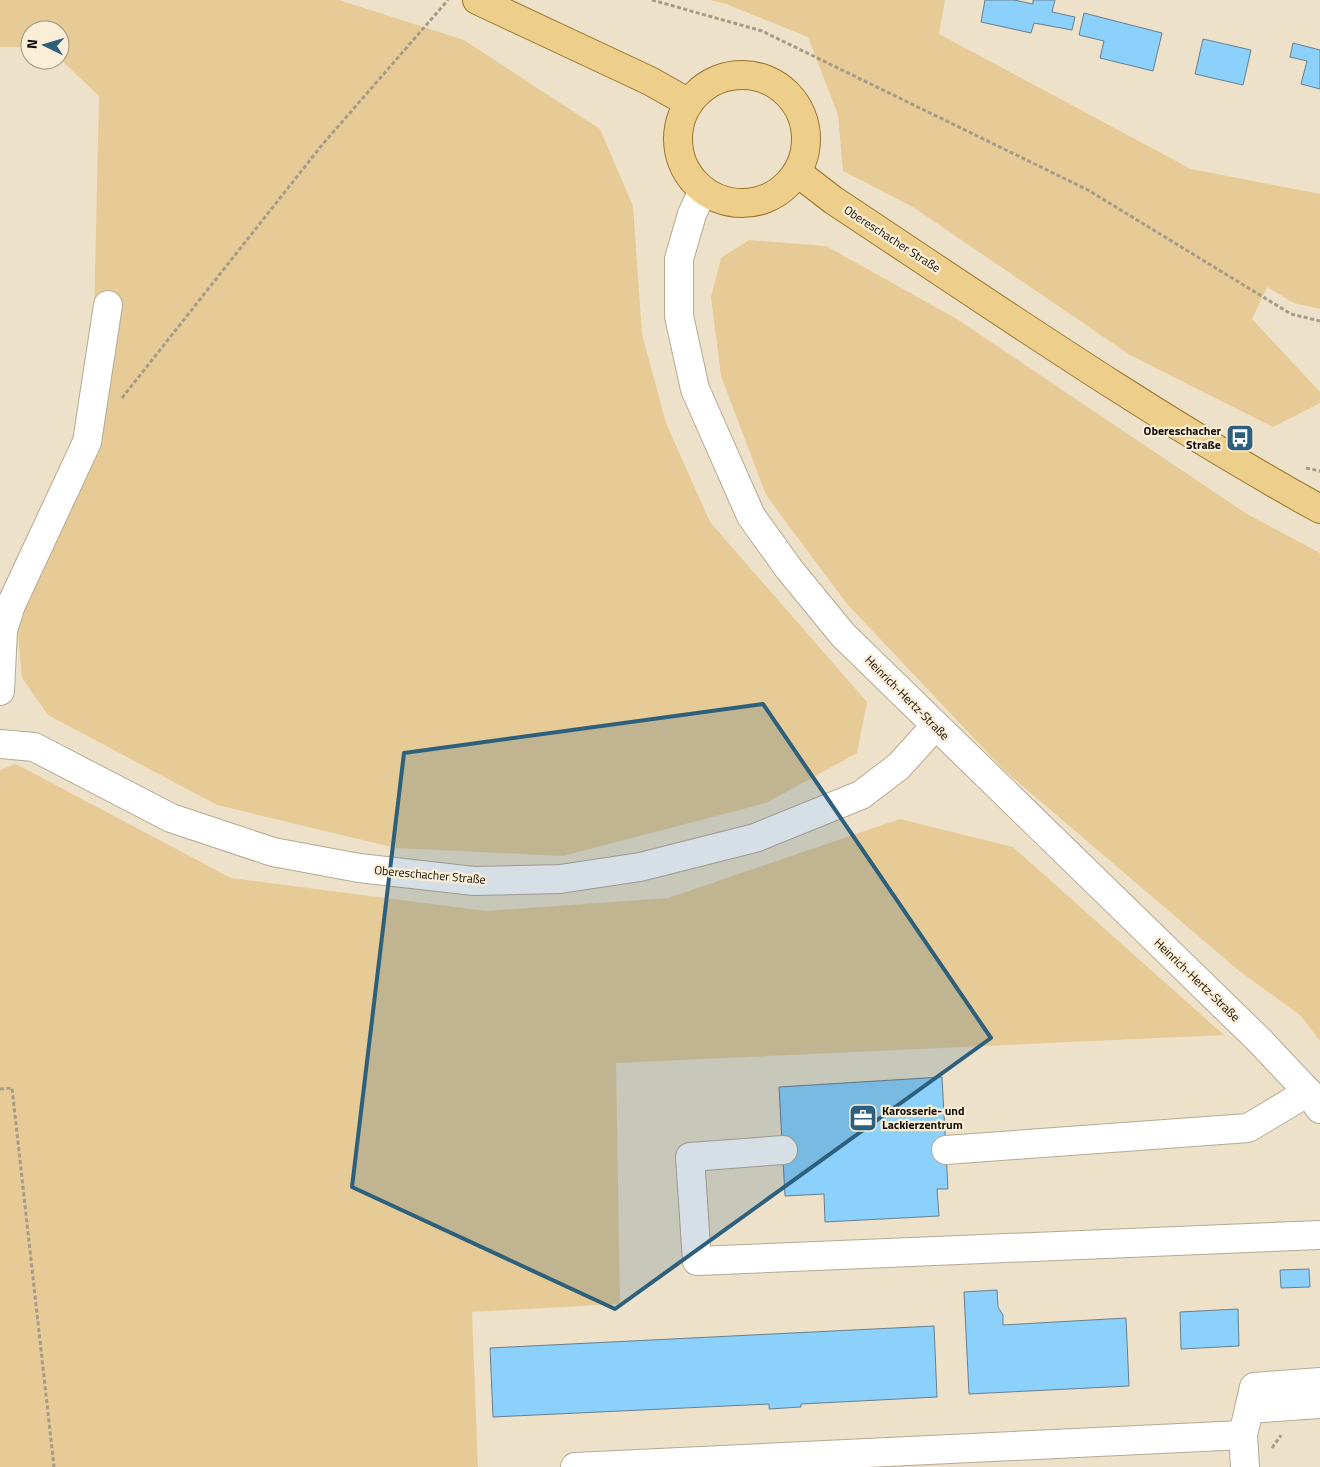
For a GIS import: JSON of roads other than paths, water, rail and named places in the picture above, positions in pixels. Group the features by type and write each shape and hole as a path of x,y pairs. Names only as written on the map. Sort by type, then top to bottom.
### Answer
{"main road":[{"path":"477,0 650,81 689,103"},
{"path":"746,75 762,78 777,85 790,96 799,109 805,125 807,141 804,158 798,173 786,187 771,197 754,203 736,204 719,200 703,191 691,179 683,165 678,150 678,133 682,117 689,103 700,91 714,81 730,76 746,75"},
{"name":"Obereschacher Straße","path":"798,173 833,200 1136,400 1255,473 1320,509"}],"street":[{"name":"Heinrich-Hertz-Straße","path":"703,191 692,214 680,259 679,316 695,389 750,516 843,635 1253,1034 1314,1100"},
{"path":"0,690 3,630 11,605 87,442 108,305"},
{"name":"Obereschacher Straße","path":"0,744 34,747 171,818 273,852 359,868 474,881 560,880 640,868 755,838 852,799 861,795 900,766 935,726"},
{"path":"946,1150 1248,1128 1314,1100"},
{"path":"783,1150 690,1157 696,1261 1320,1235"},
{"path":"1245,1467 1243,1435 1254,1387 1320,1382"},
{"path":"1249,1409 1320,1404"},
{"path":"575,1467 1243,1435"}],"place":[{"name":"Obereschacher Straße","path":"1240,438"},
{"name":"Karosserie- und Lackierzentrum","path":"863,1118"}]}
